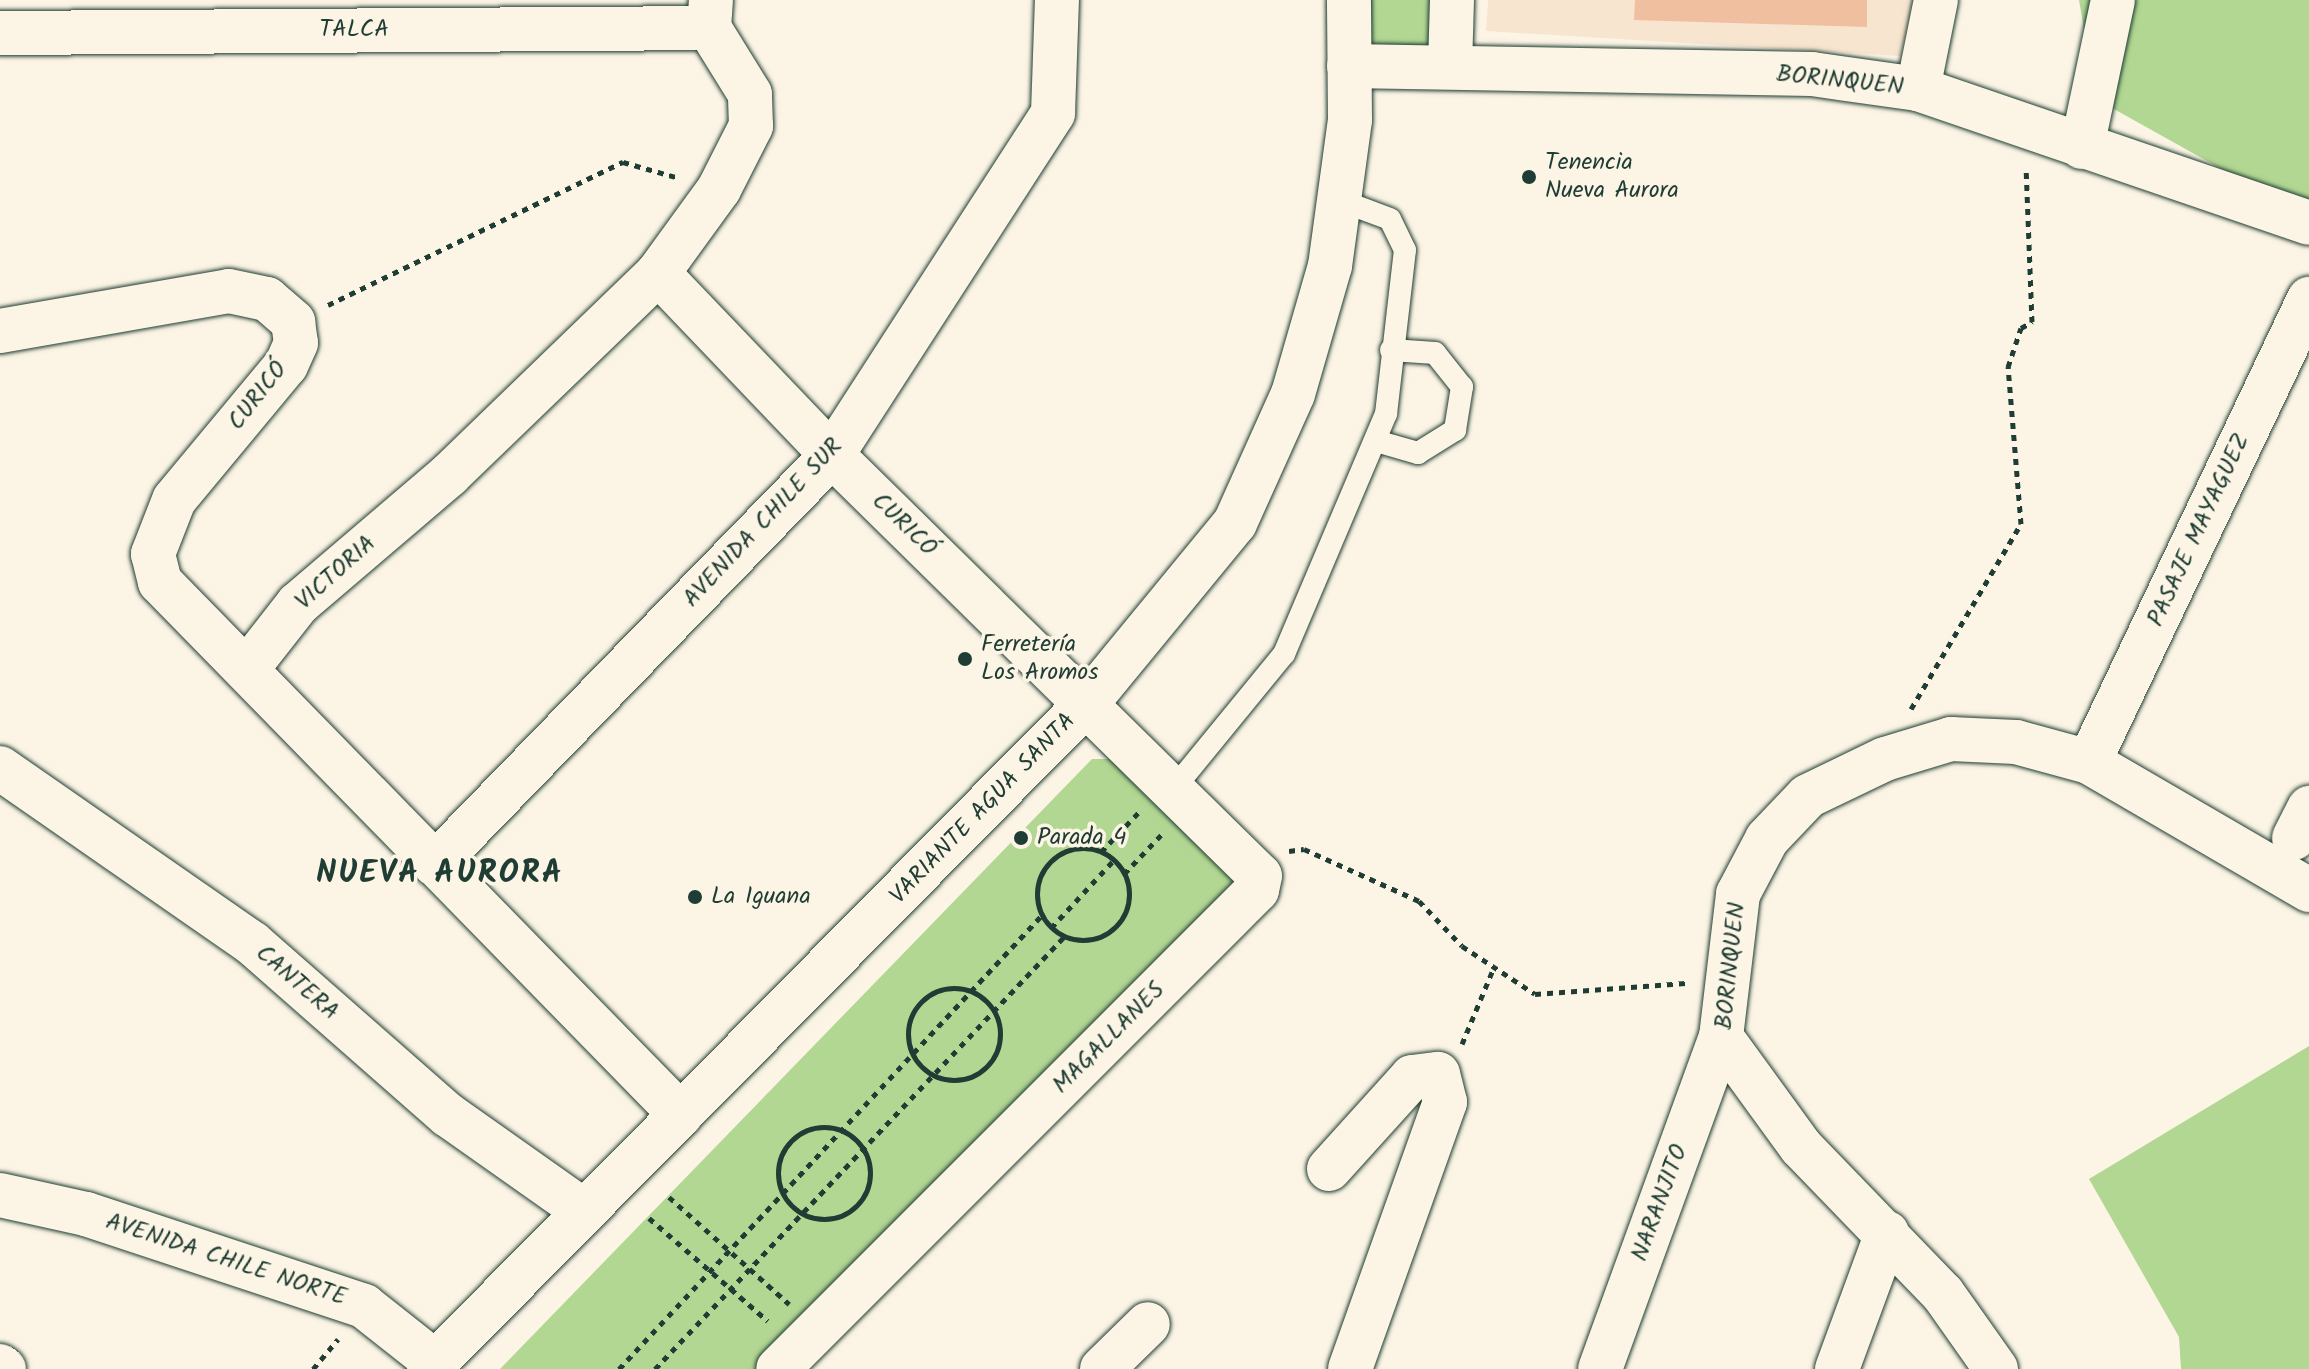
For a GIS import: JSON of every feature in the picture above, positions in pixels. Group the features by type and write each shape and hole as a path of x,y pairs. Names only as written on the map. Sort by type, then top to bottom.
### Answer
{"street":[{"name":"AVENIDA CHILE SUR","path":"435,864 832,455 1053,113 1057,0"},
{"name":"VARIANTE AGUA SANTA","path":"432,1366 1087,703 1235,523 1262,475 1330,266 1339,200 1349,66 1349,0"},
{"path":"1450,67 1452,0"},
{"path":"1918,89 1936,0"},
{"path":"2082,147 2113,0"},
{"name":"TALCA","path":"0,33 710,14"},
{"name":"VICTORIA","path":"247,669 298,604 449,475 658,273 719,189 751,126 750,94 710,14"},
{"name":"BORINQUEN","path":"1349,66 1812,74 1918,89 2309,223"},
{"name":"CURICÓ","path":"658,273 832,455 1087,703"},
{"path":"0,331 229,291 267,299 293,322"},
{"name":"PASAJE MAYAGUEZ","path":"2089,762 2309,299"},
{"name":"CURICÓ","path":"247,669 160,582 153,554 174,500 286,365 296,343 293,322"},
{"path":"247,669 681,1115"},
{"name":"MAGALLANES","path":"798,1349 1257,890 1260,876 1245,858 1087,703"},
{"name":"BORINQUEN","path":"1996,1369 1943,1294 1801,1147 1721,1037 1738,894 1767,839 1808,796 1916,749 1951,739 2016,742 2089,762 2309,890"},
{"name":"CANTERA","path":"0,768 252,943 448,1115 584,1211"},
{"name":"NARANJITO","path":"1600,1369 1721,1037"},
{"path":"1329,1169 1412,1077 1438,1074 1444,1086 1406,1224 1350,1369"},
{"name":"AVENIDA CHILE NORTE","path":"0,1195 86,1214 364,1306 432,1366"},
{"path":"1837,1369 1887,1233"},
{"path":"1102,1369 1148,1324"}],"lane":[{"path":"1178,790 1284,654 1376,441 1405,250 1390,219 1339,200"},
{"path":"1376,441 1418,453 1455,430 1462,387 1435,353 1391,350"}],"path":[{"path":"1916,749 1909,717 1915,695 2021,524 2008,367 2021,328 2032,322 2025,128"},
{"path":"293,322 623,162 719,189"},
{"path":"1101,852 1178,790"},
{"path":"1124,874 1178,790"},
{"path":"1072,849 1101,852 1114,860 1124,874 1128,902 1116,926 1092,940 1064,937 1051,928 1042,915 1037,888 1049,863 1072,849"},
{"path":"1245,858 1304,849 1419,901 1494,967 1535,994 1687,982 1721,1037"},
{"path":"1051,928 1114,860"},
{"path":"619,1369 1042,915"},
{"path":"655,1369 1064,937"},
{"path":"1444,1086 1494,967"},
{"path":"943,988 971,991 994,1012 1000,1040 987,1066 962,1080 934,1075 912,1054 908,1027 920,1002 943,988"},
{"path":"814,1128 842,1130 864,1149 870,1179 857,1206 831,1219 802,1214 783,1193 779,1166 790,1141 814,1128"},
{"path":"669,1197 750,1269 798,1349"},
{"path":"649,1218 798,1349"}],"shaded area":[{"path":"1488,0 1913,0 1901,56 1486,31"}],"green space":[{"path":"1362,0 1432,0 1432,52 1362,52"},
{"path":"2079,0 2309,0 2309,218 2096,99"},
{"path":"1092,759 1122,759 1230,865 1234,895 763,1369 500,1369"},
{"path":"2309,1046 2309,1369 2181,1369 2179,1337 2089,1179"}],"building":[{"path":"1635,0 1867,0 1867,27 1634,20"}],"place":[{"name":"Tenencia Nueva Aurora","path":"1529,177"},
{"name":"Ferretería Los Aromos","path":"965,659"},
{"name":"Parada 4","path":"1021,838"},
{"name":"La Iguana","path":"695,897"}],"district":[{"name":"NUEVA AURORA","path":"440,874"}]}
